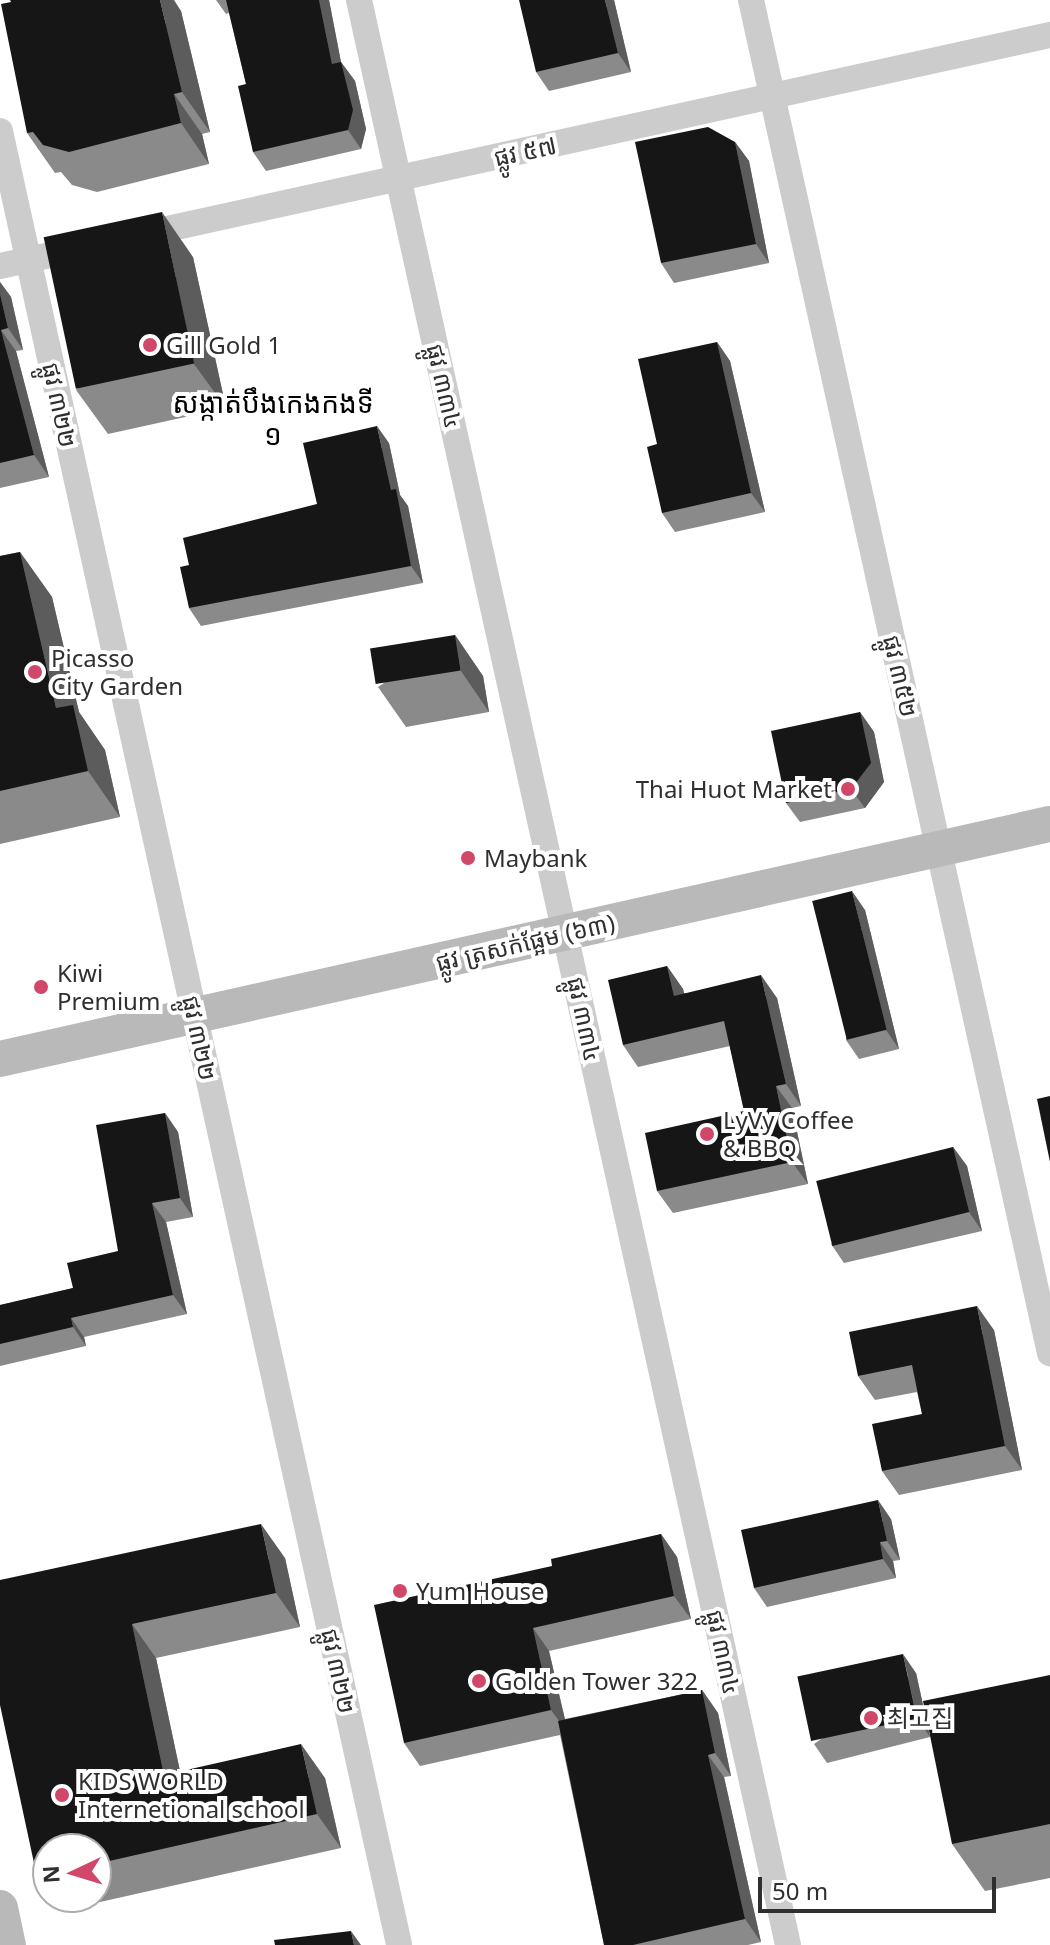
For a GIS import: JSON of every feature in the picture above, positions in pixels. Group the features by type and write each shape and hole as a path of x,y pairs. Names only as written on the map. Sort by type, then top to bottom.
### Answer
{"street":[{"name":"ផ្លូវ ៣៣៤","path":"359,0 788,1945"},
{"name":"ផ្លូវ ៣៥២","path":"751,0 1050,1353"},
{"name":"ផ្លូវ ៥៧","path":"0,266 1050,35"},
{"name":"ផ្លូវ ៣២២","path":"0,131 399,1945"},
{"name":"ផ្លូវ ត្រសក់ផ្អែម (៦៣)","path":"0,1059 1050,824"},
{"path":"0,1908 8,1945"}],"building":[{"path":"10,0 160,0 182,92 174,94 181,123 69,152 43,145 33,132 27,133 1,4"},
{"path":"226,0 319,0 332,64 341,62 353,110 348,130 253,152 238,86 246,84"},
{"path":"519,0 605,0 618,53 536,72"},
{"path":"708,127 735,142 756,244 661,263 635,142"},
{"path":"162,212 194,364 76,389 44,237"},
{"path":"0,294 8,328 1,330 34,455 0,463"},
{"path":"717,342 751,493 662,513 647,447 657,444 638,359"},
{"path":"377,426 391,490 396,489 411,566 189,608 180,567 189,565 183,538 317,504 303,443"},
{"name":"Picasso City Garden","path":"20,552 56,708 73,705 88,771 0,791 0,556"},
{"path":"455,635 461,671 376,684 370,648"},
{"path":"860,712 871,763 851,789 786,803 771,731"},
{"path":"852,891 887,1030 847,1040 812,901"},
{"path":"667,966 674,996 761,975 786,1084 776,1086 792,1162 657,1191 645,1133 744,1111 724,1021 623,1045 608,980"},
{"path":"1050,1096 1050,1162 1037,1099"},
{"path":"165,1113 180,1198 152,1203 173,1295 71,1318 73,1327 0,1344 0,1305 73,1288 67,1263 118,1251 96,1125"},
{"path":"953,1147 969,1212 832,1246 816,1181"},
{"path":"977,1306 1005,1446 882,1471 872,1424 922,1414 912,1365 858,1376 849,1332"},
{"path":"878,1500 887,1541 880,1542 883,1559 754,1588 741,1530"},
{"path":"261,1524 276,1593 132,1624 164,1775 301,1744 317,1814 112,1860 112,1833 32,1833 32,1854 0,1705 0,1580"},
{"path":"661,1534 674,1596 533,1628 551,1710 404,1743 374,1605 552,1566 551,1559"},
{"path":"903,1654 917,1719 811,1741 797,1676"},
{"path":"1050,1675 1050,1824 952,1844 923,1701"},
{"path":"702,1690 715,1753 708,1755 745,1919 633,1945 604,1945 558,1721"},
{"path":"351,1931 354,1945 275,1945 274,1940"}],"place":[{"name":"Gill Gold 1","path":"150,345"},
{"name":"Picasso City Garden","path":"35,672"},
{"name":"Thai Huot Market","path":"848,789"},
{"name":"Maybank","path":"468,858"},
{"name":"Kiwi Premium","path":"41,987"},
{"name":"LyVy Coffee & BBQ","path":"707,1134"},
{"name":"Yum House","path":"400,1591"},
{"name":"Golden Tower 322","path":"479,1681"},
{"name":"최고집","path":"871,1718"},
{"name":"KIDS WORLD Internetional school","path":"62,1795"}],"district":[{"name":"សង្កាត់បឹងកេងកងទី ១","path":"273,418"}]}
